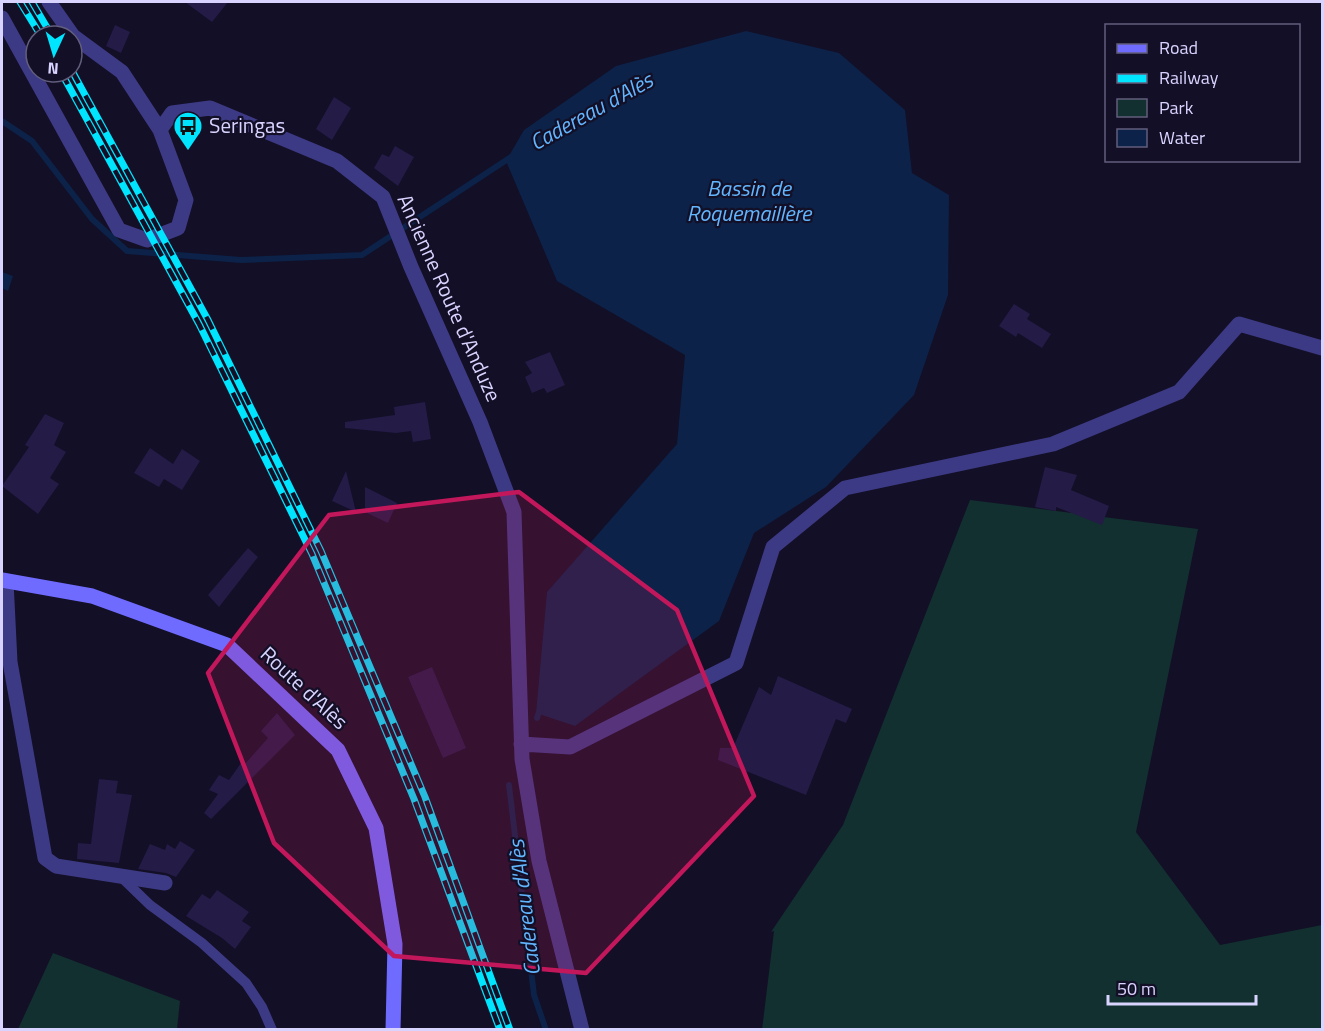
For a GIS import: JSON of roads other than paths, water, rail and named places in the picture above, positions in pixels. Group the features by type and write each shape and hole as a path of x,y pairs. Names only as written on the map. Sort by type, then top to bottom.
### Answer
{"main road":[{"name":"Route d'Alès","path":"4,581 92,596 227,645 338,750 376,828 394,944 393,1029"}],"street":[{"path":"2,18 119,230 147,240 178,228 186,200 160,130 122,72 73,36 49,2"},
{"name":"Ancienne Route d'Anduze","path":"160,130 172,113 210,108 337,161 383,197 411,267 480,422 514,512 522,759 539,861 582,1029"},
{"path":"521,744 570,747 736,663 773,547 845,488 1053,444 1179,392 1239,324 1323,348"},
{"path":"4,581 6,662 45,858 56,866 165,884"}],"lane":[{"path":"119,876 150,906 202,943 246,983 262,1007 272,1029"}],"water":[{"name":"Bassin de Roquemaillère","path":"746,31 839,53 905,110 912,173 949,195 948,295 914,395 826,487 754,533 719,621 575,726 536,713 547,592 677,444 685,355 557,281 506,161 524,130 616,66"},
{"path":"2,272 13,276 8,291 2,288"}],"waterway":[{"name":"Cadereau d'Alès","path":"2,121 32,141 92,219 127,251 241,260 362,255 511,157"},
{"name":"Cadereau d'Alès","path":"537,718 541,706"},
{"name":"Cadereau d'Alès","path":"509,785 534,995 546,1030"}],"railway":[{"path":"20,2 34,24"},
{"path":"32,2 45,24"},
{"path":"68,84 199,324 312,554 414,799 500,1030"},
{"path":"79,84 208,320 321,551 425,797 510,1030"}],"place":[{"name":"Seringas","path":"188,152"}]}
